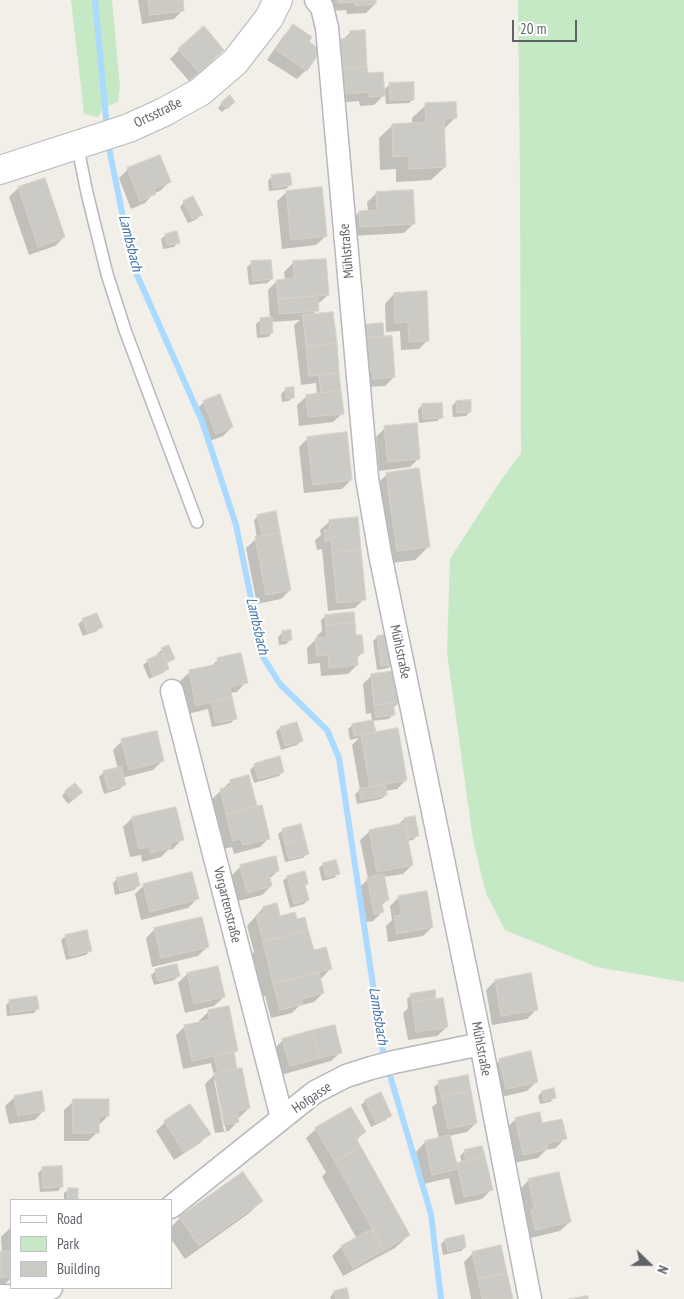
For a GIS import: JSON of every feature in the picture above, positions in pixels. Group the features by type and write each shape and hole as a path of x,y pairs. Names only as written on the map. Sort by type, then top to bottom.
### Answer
{"street":[{"name":"Ortsstraße","path":"0,170 129,128 164,112 200,92 235,62 269,18 278,0"},
{"name":"Mühlstraße","path":"316,0 322,7 327,28 367,478 382,564 481,1044 530,1299"},
{"name":"Vorgartenstraße","path":"172,691 282,1118"},
{"name":"Hofgasse","path":"172,1206 316,1092 346,1076 394,1062 481,1044"},
{"path":"0,1296 12,1297 48,1289"}],"lane":[{"path":"86,142 87,193 107,274 125,330 197,522"}],"green space":[{"path":"71,0 112,0 120,87 118,102 104,107 98,117 84,114"},
{"path":"518,0 684,0 684,982 597,967 505,930 486,893 473,840 447,653 450,559 499,483 521,453"}],"building":[{"path":"148,0 183,0 184,11 150,15"},
{"path":"338,0 376,0 376,4 355,6 355,2 338,3"},
{"path":"293,24 312,37 309,42 321,50 307,71 276,50"},
{"path":"204,26 224,50 199,73 178,49"},
{"path":"365,30 367,67 343,69 341,39 350,38 350,31"},
{"path":"367,67 368,73 383,72 385,96 369,97 368,92 345,94 343,69"},
{"path":"414,82 414,100 390,100 389,83"},
{"path":"230,95 235,102 227,109 221,103"},
{"path":"456,102 457,118 444,119 446,167 409,169 409,156 393,157 392,124 426,122 425,103"},
{"path":"160,155 171,182 154,189 156,194 140,201 127,168"},
{"path":"290,173 292,185 273,188 271,175"},
{"path":"45,178 65,237 38,247 18,187"},
{"path":"322,187 327,236 291,240 286,191"},
{"path":"413,190 415,224 360,227 359,211 377,210 376,192"},
{"path":"193,196 203,215 192,219 183,201"},
{"path":"177,231 180,243 167,245 165,234"},
{"path":"326,259 329,295 278,299 276,280 294,278 293,261"},
{"path":"271,260 273,279 253,281 251,261"},
{"path":"427,291 429,341 409,342 408,322 395,323 394,293"},
{"path":"318,296 319,311 279,314 278,299"},
{"path":"333,312 337,343 306,347 303,315"},
{"path":"272,317 273,333 261,334 260,318"},
{"path":"383,323 384,337 362,338 361,325"},
{"path":"392,336 395,377 373,379 372,370 365,371 362,338"},
{"path":"337,343 339,373 309,376 306,347"},
{"path":"339,373 341,391 321,393 319,375"},
{"path":"294,387 294,398 286,398 285,388"},
{"path":"341,391 344,414 308,417 306,395"},
{"path":"220,394 233,427 216,434 203,401"},
{"path":"471,400 471,412 457,413 456,401"},
{"path":"442,403 443,418 423,419 422,404"},
{"path":"417,423 420,459 388,462 384,426"},
{"path":"347,432 352,480 313,485 307,437"},
{"path":"419,468 430,547 397,551 386,473"},
{"path":"276,511 280,533 262,536 257,515"},
{"path":"358,517 361,550 332,553 331,541 325,541 324,530 330,530 329,520"},
{"path":"280,533 291,590 266,595 255,537"},
{"path":"361,550 366,600 337,603 332,553"},
{"path":"354,612 355,623 326,625 325,615"},
{"path":"97,613 103,627 88,633 82,619"},
{"path":"355,623 356,635 362,635 364,653 357,653 358,665 329,668 328,655 317,656 315,638 327,637 326,625"},
{"path":"291,630 292,640 283,641 282,631"},
{"path":"390,634 394,664 381,666 377,636"},
{"path":"169,645 175,659 166,663 161,648"},
{"path":"163,653 169,669 153,676 147,660"},
{"path":"241,653 248,683 230,687 232,697 196,706 189,670 218,664 217,658"},
{"path":"397,671 400,703 374,705 371,674"},
{"path":"232,697 237,719 216,723 211,702"},
{"path":"393,703 395,715 376,717 374,705"},
{"path":"373,720 376,732 354,736 352,724"},
{"path":"297,722 303,741 285,746 280,727"},
{"path":"398,728 407,780 370,787 361,735"},
{"path":"157,731 164,761 129,770 121,739"},
{"path":"280,756 284,772 258,779 254,764"},
{"path":"121,767 126,785 108,790 103,771"},
{"path":"249,775 257,806 226,814 220,789 231,786 230,780"},
{"path":"75,783 83,792 73,800 65,791"},
{"path":"385,784 387,795 361,800 359,789"},
{"path":"262,805 270,839 243,845 241,839 233,841 226,814"},
{"path":"176,807 184,840 170,843 171,848 151,853 149,847 139,849 132,817"},
{"path":"415,816 419,836 408,838 404,818"},
{"path":"405,823 413,865 377,872 369,830"},
{"path":"301,824 305,839 285,844 282,829"},
{"path":"305,839 309,854 289,859 285,844"},
{"path":"276,856 279,871 269,874 272,886 247,893 240,865"},
{"path":"336,860 340,874 326,877 323,863"},
{"path":"305,871 308,884 305,885 309,900 294,904 287,876"},
{"path":"192,872 199,899 150,912 143,884"},
{"path":"137,873 140,886 120,891 116,878"},
{"path":"384,874 389,900 381,901 384,912 374,914 367,878"},
{"path":"427,891 433,927 397,934 394,916 402,915 398,896"},
{"path":"277,903 280,916 295,912 297,919 305,917 308,930 263,942 256,915 264,913 263,907"},
{"path":"202,917 209,947 161,958 154,928"},
{"path":"87,930 92,951 70,956 65,935"},
{"path":"308,930 314,950 326,947 332,969 273,984 263,942"},
{"path":"177,964 180,976 158,981 155,969"},
{"path":"218,966 225,997 194,1004 187,973"},
{"path":"319,972 324,993 301,999 303,1004 280,1010 273,984"},
{"path":"531,973 538,1010 501,1016 495,980"},
{"path":"435,990 436,999 412,1002 410,994"},
{"path":"37,996 39,1009 11,1013 9,1000"},
{"path":"443,998 448,1027 416,1032 412,1002"},
{"path":"229,1006 238,1051 192,1061 184,1025 210,1020 208,1010"},
{"path":"335,1025 342,1053 320,1058 313,1030"},
{"path":"313,1030 320,1058 290,1066 282,1039"},
{"path":"531,1051 538,1082 506,1089 499,1059"},
{"path":"234,1052 237,1069 218,1072 214,1056"},
{"path":"242,1068 250,1108 237,1111 239,1122 224,1125 214,1073"},
{"path":"468,1075 471,1091 441,1097 438,1081"},
{"path":"554,1088 556,1098 544,1101 542,1091"},
{"path":"42,1091 45,1111 18,1116 14,1096"},
{"path":"471,1091 477,1123 448,1129 441,1097"},
{"path":"381,1092 392,1116 376,1123 365,1100"},
{"path":"73,1099 109,1099 109,1116 99,1116 99,1133 73,1133"},
{"path":"190,1104 211,1134 184,1152 164,1121"},
{"path":"351,1107 366,1132 356,1138 361,1147 335,1162 315,1128"},
{"path":"540,1112 542,1123 562,1119 567,1139 547,1143 548,1149 523,1155 515,1118"},
{"path":"450,1135 458,1169 432,1175 425,1141"},
{"path":"482,1146 485,1156 466,1161 464,1150"},
{"path":"361,1147 410,1235 384,1250 335,1162"},
{"path":"485,1156 493,1190 464,1197 457,1163"},
{"path":"62,1166 63,1187 43,1188 42,1167"},
{"path":"243,1172 263,1201 199,1246 179,1217"},
{"path":"559,1172 571,1222 535,1230 531,1210 535,1209 528,1179"},
{"path":"68,1188 78,1188 78,1199 68,1199"},
{"path":"372,1229 384,1250 353,1268 341,1246"},
{"path":"464,1235 466,1247 448,1252 445,1239"},
{"path":"501,1245 507,1273 478,1279 472,1252"},
{"path":"10,1251 10,1277 0,1278 0,1252"},
{"path":"507,1273 513,1299 482,1299 478,1279"},
{"path":"347,1288 349,1299 336,1299 334,1291"},
{"path":"588,1296 588,1299 569,1299"}],"waterway":[{"name":"Lambsbach","path":"95,0 107,128"},
{"name":"Lambsbach","path":"108,141 133,266 202,421 236,525 263,657 280,684 327,730 339,758 383,1052 431,1214 441,1299"}]}
